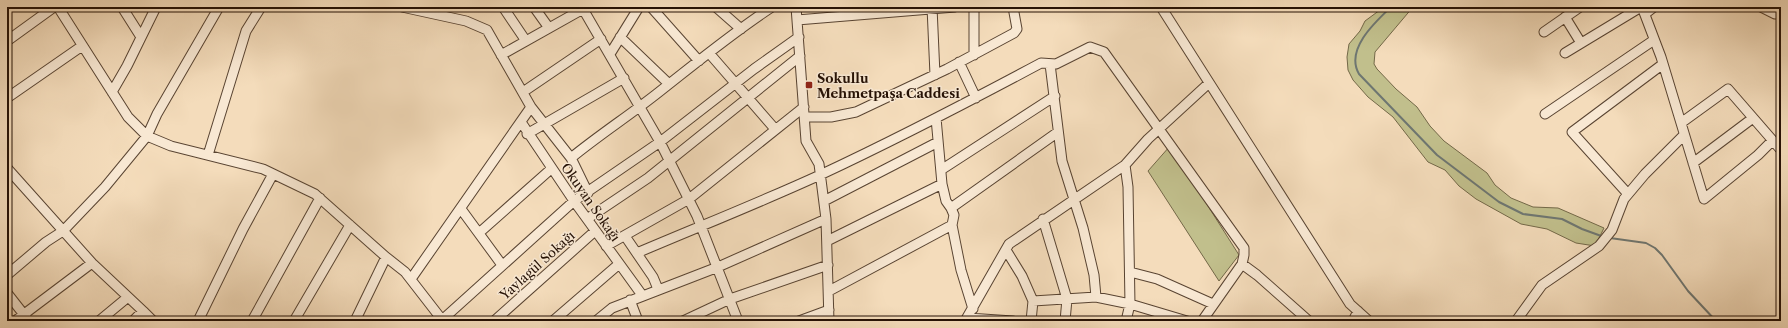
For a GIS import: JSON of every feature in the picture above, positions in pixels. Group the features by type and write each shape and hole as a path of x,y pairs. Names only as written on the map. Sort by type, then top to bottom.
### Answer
{"street":[{"path":"7,41 54,7"},
{"path":"58,7 128,117 147,136 171,146 263,169 315,194 405,272 442,320 574,201 588,193 660,142 735,84 799,38"},
{"path":"122,7 141,36"},
{"path":"112,92 156,7"},
{"path":"7,275 46,242 63,231 105,187 147,136 157,114 210,26 219,7"},
{"path":"208,155 246,31 261,7"},
{"path":"402,7 466,21 487,30 531,106 571,158 588,193"},
{"path":"503,7 526,41"},
{"path":"534,7 550,28"},
{"path":"610,54 639,7"},
{"path":"651,7 698,62"},
{"path":"716,7 741,29"},
{"path":"571,158 604,131 640,107 709,53 772,7"},
{"path":"796,7 806,141 819,164 826,219 829,321"},
{"path":"797,20 955,7"},
{"path":"974,7 974,55"},
{"path":"805,117 831,117 856,112 974,55 1014,33 1017,29 1013,7"},
{"path":"1161,7 1350,304 1369,321"},
{"path":"1544,32 1580,7"},
{"path":"1565,53 1643,9 1654,7"},
{"path":"1761,7 1775,14"},
{"path":"501,55 583,8 660,142 689,199 702,227 738,321"},
{"path":"932,8 935,75"},
{"path":"1643,9 1663,64 1704,199 1758,155 1772,140"},
{"path":"1565,17 1581,43"},
{"path":"620,36 669,84"},
{"path":"523,92 601,39"},
{"path":"1545,114 1654,40"},
{"path":"7,98 82,46"},
{"path":"637,254 702,227 820,174 976,98 1041,63 1050,64 1090,47 1100,50 1160,129 1244,248 1242,264 1202,321"},
{"path":"709,53 775,129"},
{"path":"587,219 648,178 800,56"},
{"path":"959,62 976,98"},
{"path":"1050,64 1062,161 1083,228 1094,275 1096,297"},
{"path":"1628,194 1572,132 1663,64"},
{"path":"527,134 624,78"},
{"path":"1013,321 967,319 1009,244 1043,219 1125,165 1160,129 1209,84"},
{"path":"1681,123 1728,89 1781,150"},
{"path":"941,170 1055,96"},
{"path":"411,279 531,106"},
{"path":"606,246 689,199 804,106"},
{"path":"936,118 942,184 946,201 954,215 952,225 963,276 973,309"},
{"path":"1693,163 1753,118"},
{"name":"Okuyan Sokağı","path":"521,122 527,134 551,169 642,295"},
{"path":"951,208 1058,132"},
{"path":"1516,321 1542,285 1600,246 1612,230 1624,199 1645,174 1684,135"},
{"path":"824,201 938,142"},
{"path":"1125,165 1128,187 1130,272 1130,304 1126,321"},
{"path":"7,168 92,263 152,321"},
{"path":"479,233 551,169"},
{"path":"198,321 243,229 273,174"},
{"path":"827,241 942,184"},
{"path":"252,321 320,198"},
{"path":"461,209 502,265"},
{"path":"596,321 612,308 630,300 718,267 826,219"},
{"path":"1043,219 1067,300 1065,321"},
{"path":"294,321 350,225"},
{"path":"828,291 952,225"},
{"name":"Yaylagül Sokağı","path":"496,320 595,230"},
{"path":"625,236 653,277 658,290"},
{"path":"1006,250 1022,276 1033,301 1031,321"},
{"path":"365,321 356,317 386,257"},
{"path":"15,321 26,318 92,263"},
{"path":"553,321 619,264"},
{"path":"1242,264 1257,275 1309,321"},
{"path":"683,321 730,299 828,265"},
{"path":"1130,272 1157,279 1213,304"},
{"path":"7,293 26,318"},
{"path":"99,321 128,297"},
{"path":"1033,301 1096,297 1130,304 1187,321"},
{"path":"630,300 638,321"},
{"path":"799,321 829,310"},
{"path":"133,321 143,312"},
{"path":"1353,321 1358,312"}],"shaded area":[{"path":"1384,7 1413,7 1375,52 1374,64 1377,69 1396,89 1417,107 1430,126 1444,141 1487,173 1495,185 1511,198 1533,207 1558,208 1604,228 1595,246 1576,243 1547,229 1521,224 1476,199 1459,186 1445,170 1428,162 1393,117 1368,97 1353,80 1348,70 1347,57 1349,44 1360,31 1365,21"},
{"path":"1170,146 1239,255 1219,281 1148,171"}],"waterway":[{"path":"1391,7 1370,29 1358,46 1356,65 1359,74 1437,155 1499,202 1523,214 1562,219 1582,229 1604,237"},
{"path":"1610,238 1646,243 1655,248 1662,255 1688,291 1716,321"}],"place":[{"name":"Sokullu Mehmetpaşa Caddesi","path":"809,85"}]}
